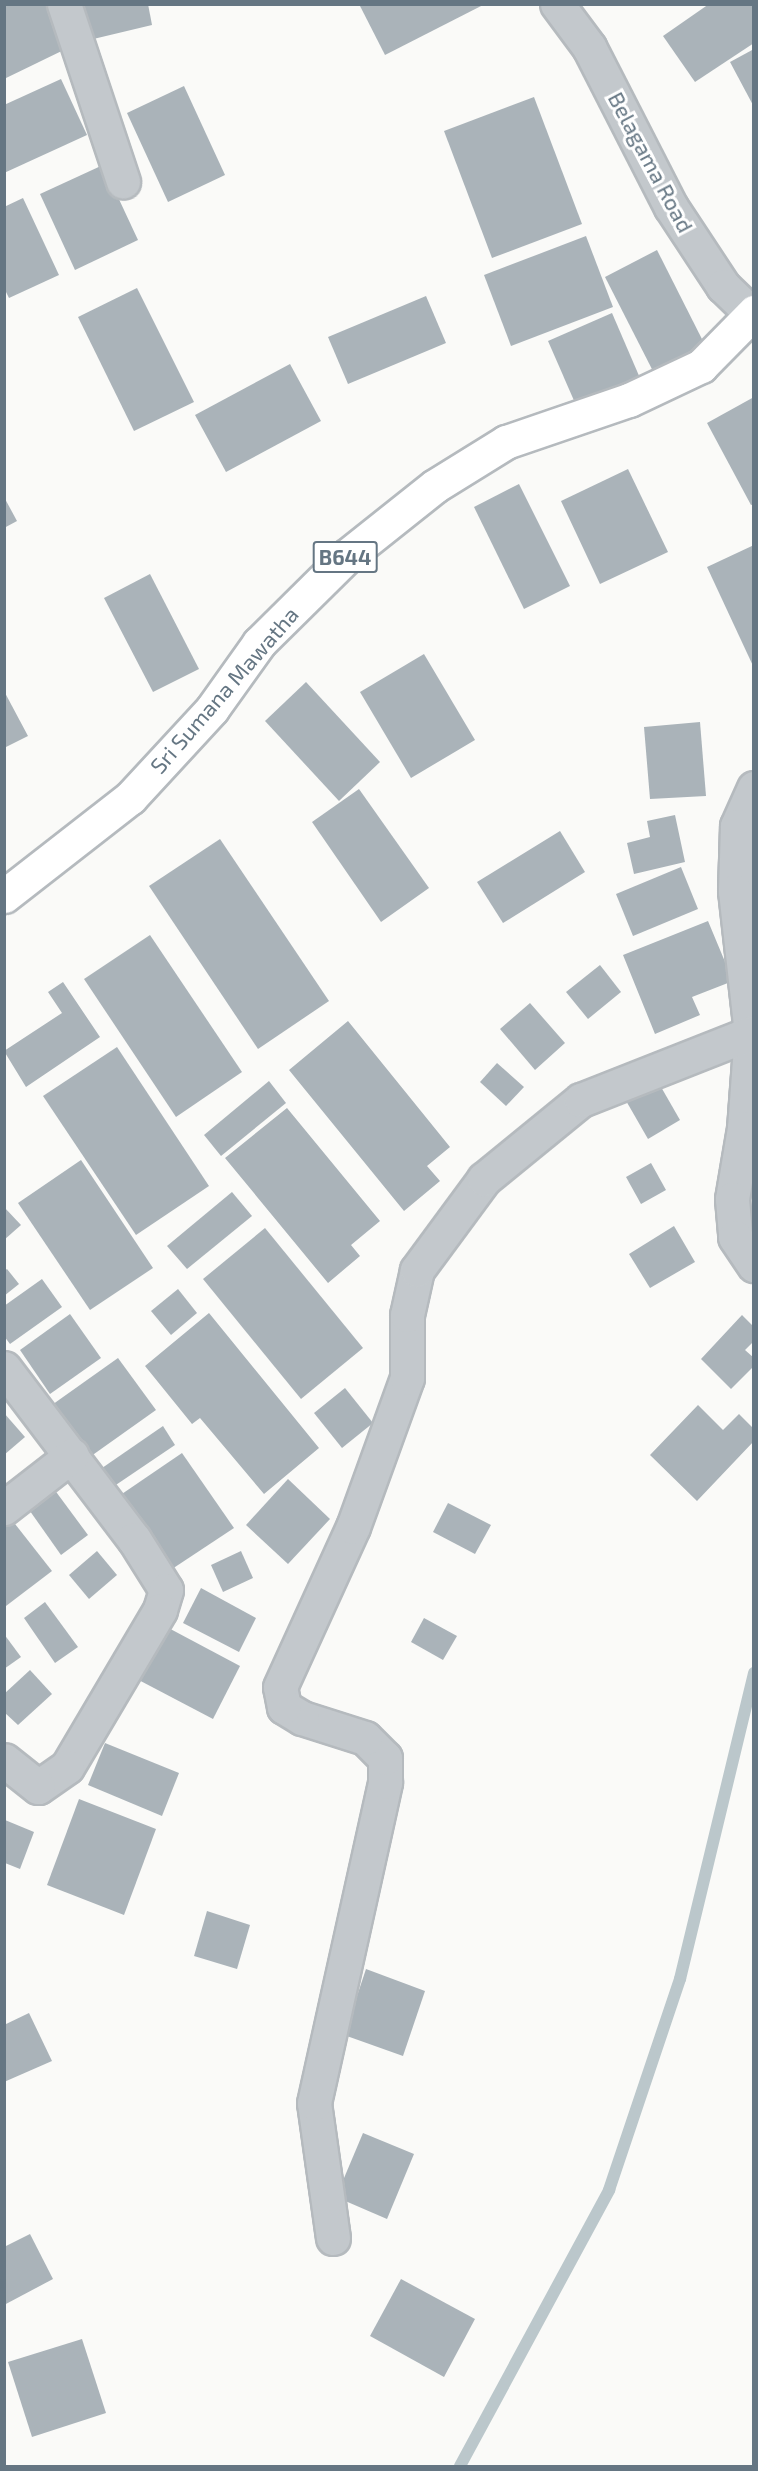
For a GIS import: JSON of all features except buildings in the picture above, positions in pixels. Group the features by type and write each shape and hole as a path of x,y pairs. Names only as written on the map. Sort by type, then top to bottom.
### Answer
{"main road":[{"name":"Sri Sumana Mawatha","path":"4,896 130,798 212,709 259,643 347,556 435,486 506,441 629,400 701,366 753,314"}],"street":[{"path":"64,4 123,181"},
{"name":"Belagama Road","path":"556,4 589,47 671,207 723,286 753,314"},
{"path":"753,788 737,826 735,891 751,1033 744,1128 732,1199 735,1237 753,1265"},
{"path":"333,2238 314,2103 385,1782 385,1758 365,1738 302,1718 284,1707 280,1687 353,1527 407,1378 407,1315 417,1270 484,1179 581,1100 751,1033"},
{"path":"4,1368 134,1539 166,1590 160,1610 67,1767 38,1787 4,1760"},
{"path":"4,1508 72,1455"}],"waterway":[{"path":"460,2466 609,2190 680,1979 754,1673"}]}
